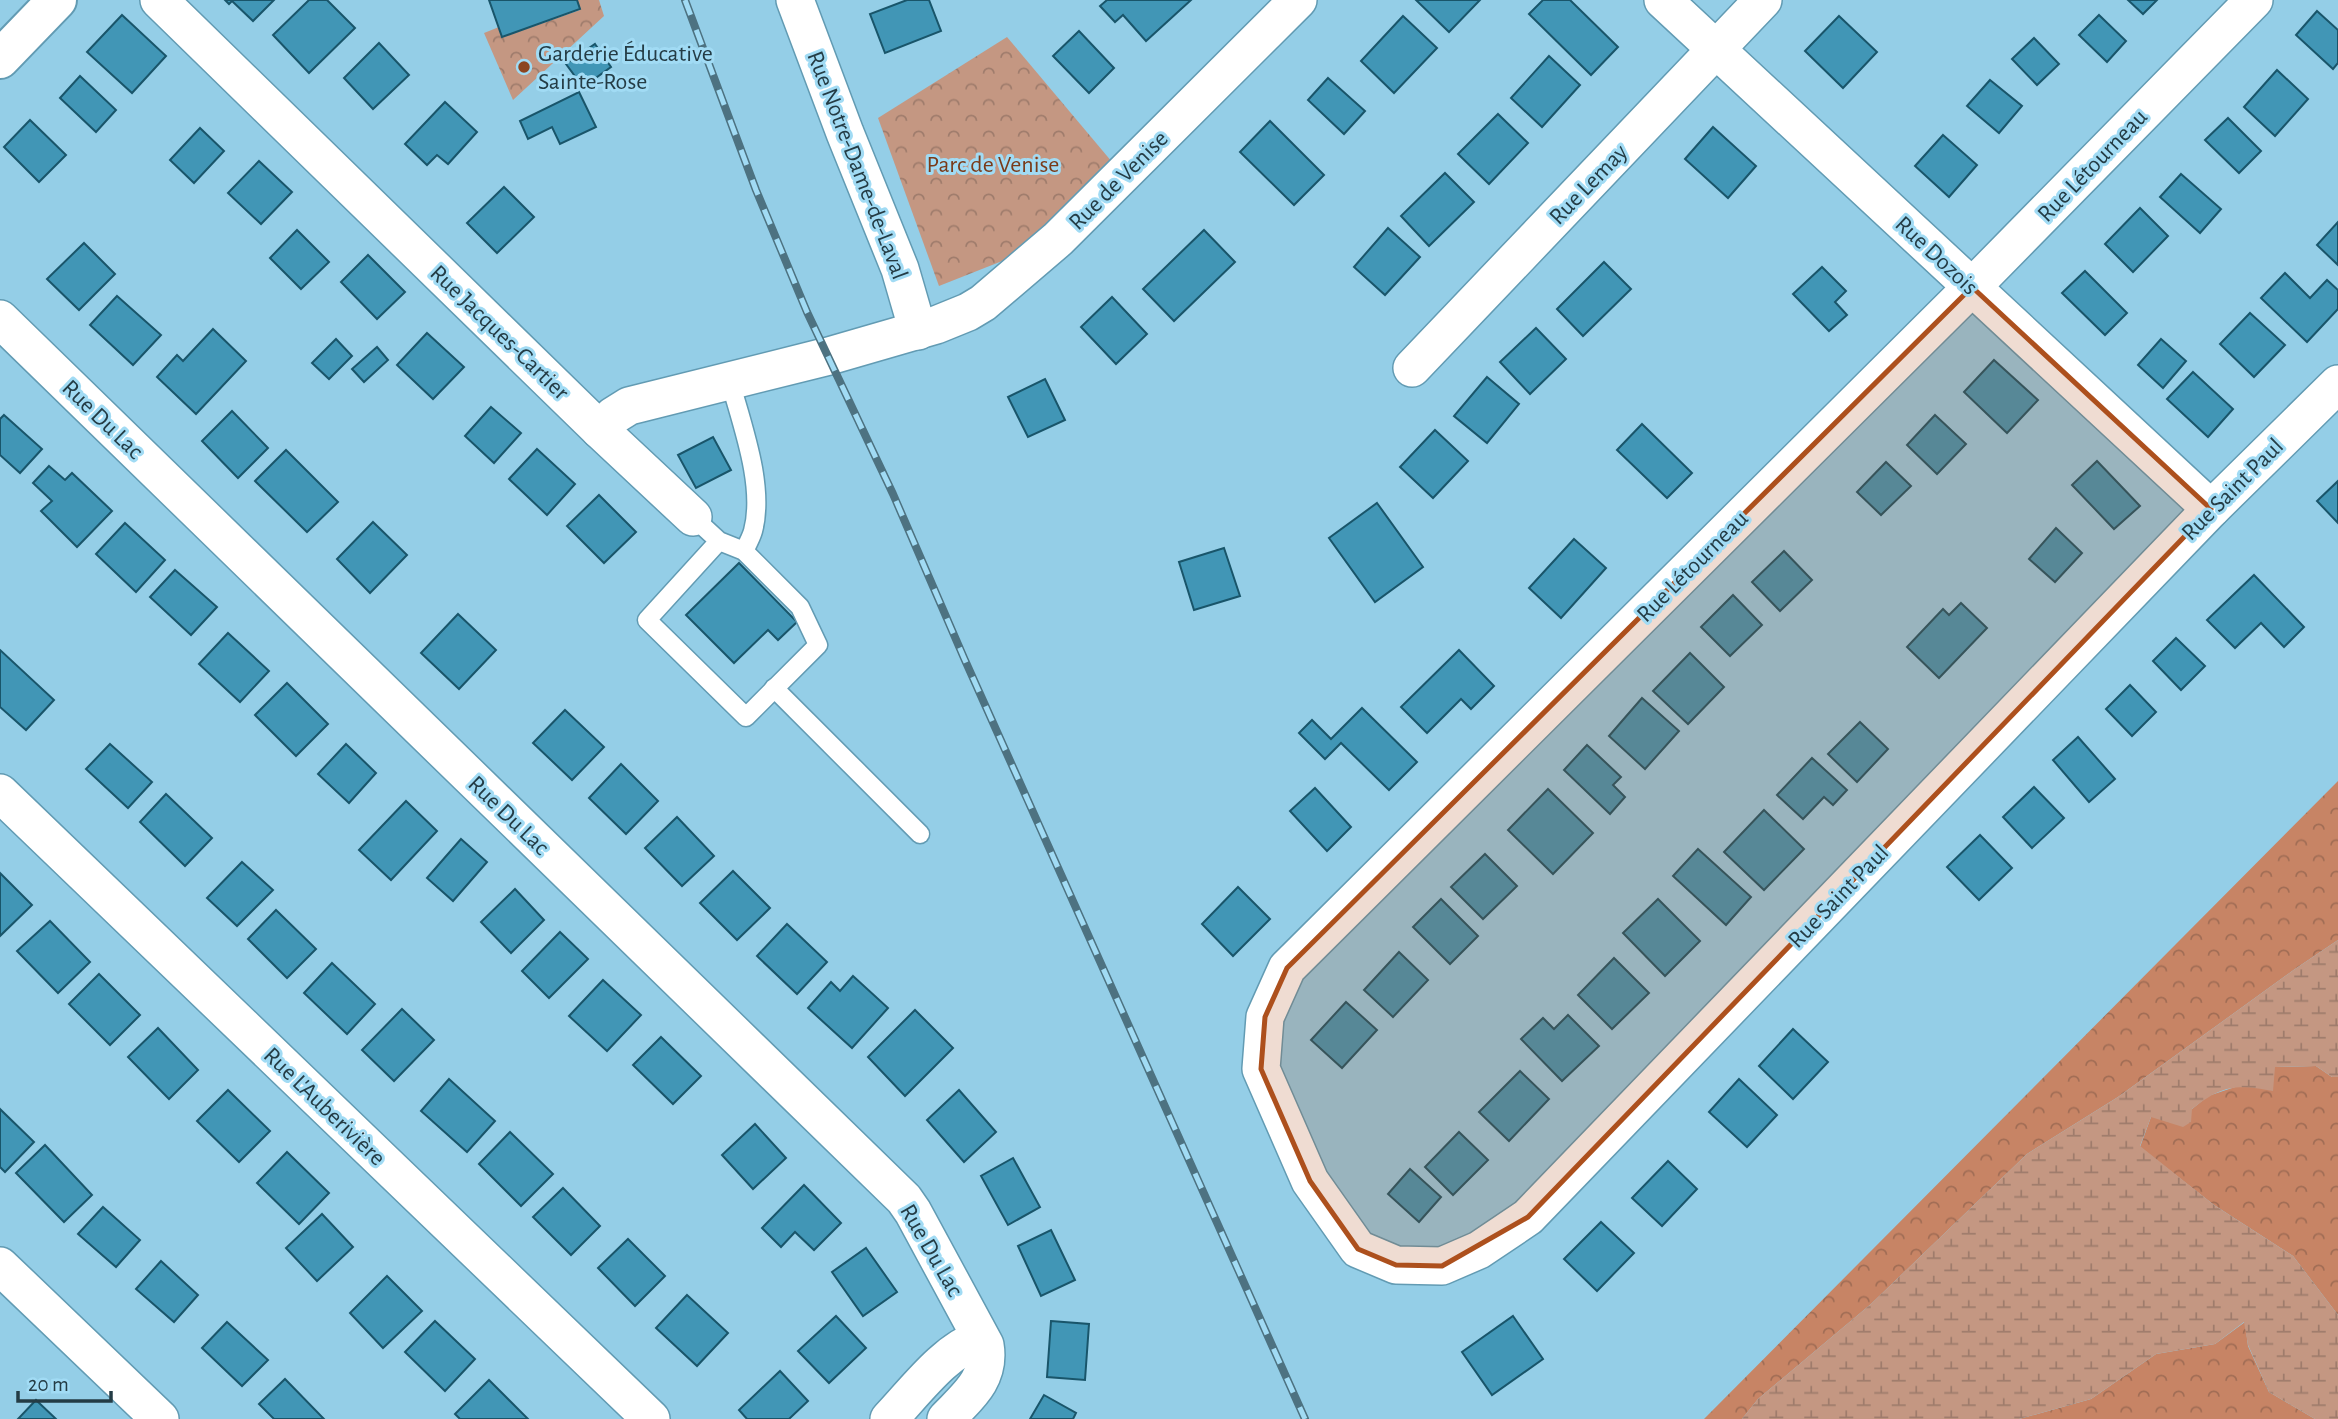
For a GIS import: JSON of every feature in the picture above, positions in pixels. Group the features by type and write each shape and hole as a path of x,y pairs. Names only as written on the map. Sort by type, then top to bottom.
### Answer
{"street":[{"path":"0,59 57,0"},
{"name":"Rue de Venise","path":"918,331 952,320 983,303 1058,239 1298,0"},
{"name":"Rue Dozois","path":"1664,0 2211,509"},
{"name":"Rue Lemay","path":"1412,368 1763,0"},
{"name":"Rue Létourneau","path":"1310,1181 1261,1069 1265,1017 1287,968 1972,287 2254,0"},
{"name":"Rue Jacques-Cartier","path":"165,2 600,430 706,529"},
{"name":"Rue Notre-Dame-de-Laval","path":"804,5 845,132 901,269 918,331"},
{"name":"Rue Du Lac","path":"0,319 904,1199 914,1212 980,1339"},
{"path":"600,430 613,416 629,406 918,331"},
{"name":"Rue Saint Paul","path":"1310,1181 1358,1249 1396,1265 1442,1266 1479,1250 1528,1217 2211,509 2338,384"},
{"name":"Rue L'Auberivière","path":"0,793 651,1419"},
{"path":"0,1266 160,1419"},
{"path":"889,1419 947,1359 980,1339 985,1345 984,1373 974,1390 946,1419"}],"lane":[{"path":"730,381 756,492 753,532 744,551"},
{"path":"706,529 744,551 800,607 818,645 746,717 647,620 706,529"},
{"path":"774,688 919,834"}],"highlighted area":[{"path":"1972,287 2211,509 1528,1217 1442,1266 1396,1265 1358,1249 1310,1181 1261,1069 1265,1017 1287,968"}],"green space":[{"name":"Garderie Éducative Sainte-Rose","path":"577,0 599,0 604,16 513,100 484,33 499,27 503,37 580,10"},
{"name":"Parc de Venise","path":"1007,37 1123,175 1058,239 939,286 878,118"},
{"path":"2338,781 2338,940 2118,1097 2027,1154 1871,1304 1758,1399 1742,1419 1704,1419"},
{"path":"2338,940 2338,1077 2332,1077 2316,1066 2275,1067 2273,1091 2239,1087 2221,1091 2192,1109 2191,1122 2183,1127 2151,1117 2140,1146 2214,1205 2293,1256 2338,1315 2338,1419 2315,1419 2269,1392 2248,1345 2244,1322 2215,1344 2156,1354 2091,1399 2019,1419 1742,1419 1758,1399 1871,1304 2027,1154 2118,1097"},
{"path":"2316,1066 2332,1077 2338,1077 2338,1315 2293,1256 2214,1205 2140,1147 2151,1117 2192,1109 2208,1096 2241,1085 2275,1067"},
{"path":"2245,1322 2248,1346 2269,1392 2315,1419 2019,1419 2091,1399 2156,1354 2215,1344"}],"building":[{"path":"225,0 274,0 253,21 232,1 229,4"},
{"path":"309,0 327,0 355,28 309,73 273,35"},
{"path":"489,0 577,0 580,9 502,37"},
{"path":"907,0 929,0 941,31 885,53 870,14"},
{"path":"1107,0 1191,0 1146,41 1123,15 1115,22 1100,6"},
{"path":"1416,0 1480,0 1449,32"},
{"path":"1543,0 1570,0 1618,47 1591,75 1529,14"},
{"path":"2128,0 2157,0 2143,14"},
{"path":"2317,11 2338,30 2338,63 2333,69 2296,35"},
{"path":"122,15 166,56 132,93 87,52"},
{"path":"2099,15 2126,41 2107,62 2079,35"},
{"path":"1403,16 1437,48 1394,93 1361,61"},
{"path":"1839,16 1877,52 1843,88 1805,51"},
{"path":"1079,31 1114,68 1089,93 1053,56"},
{"path":"2034,38 2059,64 2037,85 2012,59"},
{"path":"379,43 409,75 373,109 344,78"},
{"path":"595,44 611,67 583,87 566,64"},
{"path":"1549,56 1580,85 1542,127 1511,98"},
{"path":"2277,70 2308,99 2275,136 2244,107"},
{"path":"80,76 116,110 96,132 60,98"},
{"path":"1328,78 1365,111 1344,134 1308,100"},
{"path":"1990,80 2022,106 1999,133 1967,106"},
{"path":"579,92 596,127 560,144 552,127 528,139 520,121"},
{"path":"445,102 477,132 448,164 437,155 427,165 405,144"},
{"path":"1498,114 1528,143 1489,184 1458,154"},
{"path":"2228,118 2261,151 2239,173 2205,140"},
{"path":"30,120 66,155 39,182 4,147"},
{"path":"1270,121 1324,175 1294,205 1240,152"},
{"path":"1713,127 1756,166 1728,198 1685,159"},
{"path":"200,128 224,151 194,183 170,160"},
{"path":"1943,135 1977,165 1949,197 1915,166"},
{"path":"259,161 292,192 261,224 228,193"},
{"path":"1445,173 1474,202 1429,246 1401,216"},
{"path":"2181,174 2221,209 2200,233 2160,197"},
{"path":"504,187 534,217 497,253 467,223"},
{"path":"2140,208 2168,236 2133,272 2105,244"},
{"path":"2338,222 2338,265 2317,245"},
{"path":"1388,228 1420,257 1385,295 1354,267"},
{"path":"297,230 329,262 301,289 270,258"},
{"path":"1204,230 1235,262 1174,321 1143,289"},
{"path":"84,243 115,274 79,310 47,279"},
{"path":"368,255 405,292 377,319 341,282"},
{"path":"1604,262 1631,289 1583,336 1557,309"},
{"path":"1822,267 1846,291 1835,302 1847,315 1829,331 1793,294"},
{"path":"2085,271 2127,313 2105,335 2062,293"},
{"path":"2285,273 2310,298 2327,280 2338,290 2338,309 2307,342 2261,298"},
{"path":"117,296 161,335 133,365 90,325"},
{"path":"1112,297 1147,334 1116,364 1081,327"},
{"path":"2250,313 2285,345 2254,377 2220,344"},
{"path":"1536,328 1566,359 1530,394 1500,362"},
{"path":"213,329 246,361 196,414 157,377 177,355 183,361"},
{"path":"427,333 464,367 433,399 397,365"},
{"path":"336,339 352,356 329,379 312,363"},
{"path":"2161,339 2186,361 2163,388 2138,365"},
{"path":"377,347 388,360 364,382 352,369"},
{"path":"1994,360 2038,400 2007,433 1964,392"},
{"path":"2193,372 2233,409 2208,437 2167,399"},
{"path":"1487,377 1519,404 1487,443 1454,416"},
{"path":"1045,379 1065,420 1028,437 1008,397"},
{"path":"491,407 521,433 494,463 465,436"},
{"path":"232,411 268,448 238,478 202,441"},
{"path":"4,415 42,449 20,473 0,455 0,419"},
{"path":"1935,415 1966,444 1937,474 1907,445"},
{"path":"1642,424 1692,473 1667,498 1617,450"},
{"path":"1435,430 1468,461 1433,498 1400,467"},
{"path":"713,437 731,470 696,488 678,455"},
{"path":"537,449 575,484 547,515 509,479"},
{"path":"286,450 338,502 307,532 255,481"},
{"path":"2097,461 2140,506 2114,529 2072,485"},
{"path":"1886,462 1911,486 1881,515 1857,492"},
{"path":"49,466 65,480 72,473 112,511 77,547 41,511 52,501 33,483"},
{"path":"2338,481 2338,523 2317,501"},
{"path":"599,495 636,532 604,563 567,526"},
{"path":"1377,503 1423,567 1375,602 1329,538"},
{"path":"373,522 407,555 370,593 337,559"},
{"path":"125,523 165,560 136,592 96,554"},
{"path":"2056,528 2082,553 2055,582 2029,559"},
{"path":"1574,539 1606,568 1561,618 1529,588"},
{"path":"1224,548 1240,596 1194,610 1179,562"},
{"path":"1784,551 1812,580 1780,611 1752,582"},
{"path":"739,563 797,622 778,640 768,630 734,663 686,615"},
{"path":"175,570 217,607 191,635 150,597"},
{"path":"2254,575 2304,627 2284,647 2261,623 2235,648 2207,620"},
{"path":"1733,595 1762,625 1730,656 1701,627"},
{"path":"1961,603 1987,628 1939,678 1907,647 1943,609 1949,615"},
{"path":"458,614 496,650 459,689 421,653"},
{"path":"228,633 269,671 240,702 199,664"},
{"path":"2176,638 2205,666 2181,690 2153,661"},
{"path":"0,650 54,700 26,730 0,707"},
{"path":"1459,650 1494,686 1471,709 1461,699 1427,733 1401,707"},
{"path":"1690,653 1724,687 1688,724 1653,691"},
{"path":"287,683 328,724 296,756 255,715"},
{"path":"2130,685 2156,712 2132,736 2106,709"},
{"path":"1642,698 1679,731 1645,769 1609,736"},
{"path":"1362,708 1417,762 1389,790 1341,743 1325,759 1299,733 1312,720 1331,739"},
{"path":"565,710 604,747 572,780 533,743"},
{"path":"1860,722 1888,749 1857,782 1828,754"},
{"path":"2078,737 2115,779 2089,802 2053,760"},
{"path":"110,744 152,782 128,808 86,769"},
{"path":"346,744 376,773 349,803 318,774"},
{"path":"1587,745 1621,777 1613,785 1625,797 1610,814 1564,770"},
{"path":"1812,758 1847,790 1833,805 1824,797 1803,819 1777,795"},
{"path":"621,764 658,801 626,834 589,798"},
{"path":"2034,787 2064,818 2032,848 2003,817"},
{"path":"1315,788 1351,827 1327,851 1290,811"},
{"path":"1548,789 1593,833 1553,874 1508,830"},
{"path":"166,794 212,838 185,866 140,822"},
{"path":"406,801 437,831 391,880 359,850"},
{"path":"1764,810 1804,849 1764,890 1724,852"},
{"path":"677,817 714,856 682,886 645,848"},
{"path":"1980,835 2012,868 1979,900 1947,867"},
{"path":"461,839 487,862 453,901 427,878"},
{"path":"1698,849 1751,897 1726,925 1673,876"},
{"path":"1485,854 1517,886 1483,919 1451,887"},
{"path":"242,862 273,890 237,926 207,898"},
{"path":"733,871 770,908 737,940 700,903"},
{"path":"0,873 32,905 0,936"},
{"path":"1238,887 1270,919 1233,956 1202,924"},
{"path":"515,889 544,920 511,953 481,922"},
{"path":"1441,899 1478,936 1450,964 1413,927"},
{"path":"1658,899 1700,941 1665,976 1623,933"},
{"path":"276,910 316,949 287,978 248,939"},
{"path":"50,921 90,962 58,993 17,951"},
{"path":"787,924 827,962 797,994 757,956"},
{"path":"560,932 588,959 549,998 522,971"},
{"path":"1399,952 1428,980 1393,1017 1364,990"},
{"path":"1614,958 1649,993 1612,1029 1578,995"},
{"path":"332,963 375,1004 347,1034 304,993"},
{"path":"99,974 140,1015 110,1045 69,1004"},
{"path":"853,976 888,1008 852,1048 808,1008 831,982 840,991"},
{"path":"603,980 641,1015 607,1051 569,1016"},
{"path":"1346,1002 1377,1030 1342,1068 1311,1040"},
{"path":"402,1009 434,1040 394,1081 362,1050"},
{"path":"915,1010 953,1048 905,1096 868,1057"},
{"path":"1568,1015 1599,1046 1562,1081 1521,1039 1543,1018 1554,1029"},
{"path":"158,1028 198,1070 169,1099 128,1057"},
{"path":"1793,1029 1828,1062 1793,1099 1759,1066"},
{"path":"661,1037 701,1076 673,1104 633,1065"},
{"path":"1520,1071 1549,1099 1509,1141 1479,1112"},
{"path":"449,1079 495,1121 467,1152 421,1111"},
{"path":"1739,1079 1777,1115 1747,1147 1709,1112"},
{"path":"228,1090 270,1131 239,1162 197,1121"},
{"path":"959,1090 996,1132 964,1162 927,1120"},
{"path":"0,1109 34,1142 5,1172 0,1167"},
{"path":"755,1124 786,1158 753,1189 722,1155"},
{"path":"510,1132 553,1174 521,1206 479,1164"},
{"path":"1459,1132 1488,1160 1453,1195 1425,1167"},
{"path":"45,1145 92,1195 64,1222 16,1173"},
{"path":"287,1152 329,1193 299,1224 257,1183"},
{"path":"1013,1158 1040,1207 1008,1225 981,1176"},
{"path":"1668,1161 1697,1189 1662,1226 1632,1198"},
{"path":"1410,1169 1441,1197 1419,1222 1388,1194"},
{"path":"804,1185 841,1223 814,1250 795,1232 781,1247 762,1228"},
{"path":"563,1188 600,1226 571,1255 533,1217"},
{"path":"103,1207 140,1240 116,1267 78,1234"},
{"path":"322,1214 353,1247 317,1281 286,1248"},
{"path":"1601,1222 1634,1253 1597,1291 1564,1259"},
{"path":"1051,1230 1075,1280 1041,1296 1018,1246"},
{"path":"628,1239 665,1276 635,1306 598,1268"},
{"path":"866,1248 897,1292 863,1316 832,1272"},
{"path":"161,1261 198,1295 174,1322 136,1289"},
{"path":"387,1276 422,1311 383,1348 350,1313"},
{"path":"687,1295 728,1333 697,1366 656,1328"},
{"path":"836,1316 866,1348 829,1383 798,1351"},
{"path":"1513,1316 1543,1359 1492,1395 1462,1352"},
{"path":"435,1321 475,1359 445,1391 405,1352"},
{"path":"1051,1321 1089,1324 1085,1380 1047,1377"},
{"path":"227,1322 268,1360 242,1386 202,1348"},
{"path":"780,1371 808,1401 789,1419 747,1419 739,1410"},
{"path":"285,1379 324,1419 274,1419 259,1404"},
{"path":"489,1380 528,1419 460,1419 455,1414"},
{"path":"1044,1395 1076,1413 1073,1419 1030,1419"},
{"path":"36,1400 56,1419 18,1419"}],"railway":[{"path":"685,0 756,190 807,312 893,494 1305,1419"}],"place":[{"name":"Garderie Éducative Sainte-Rose","path":"524,67"}]}
